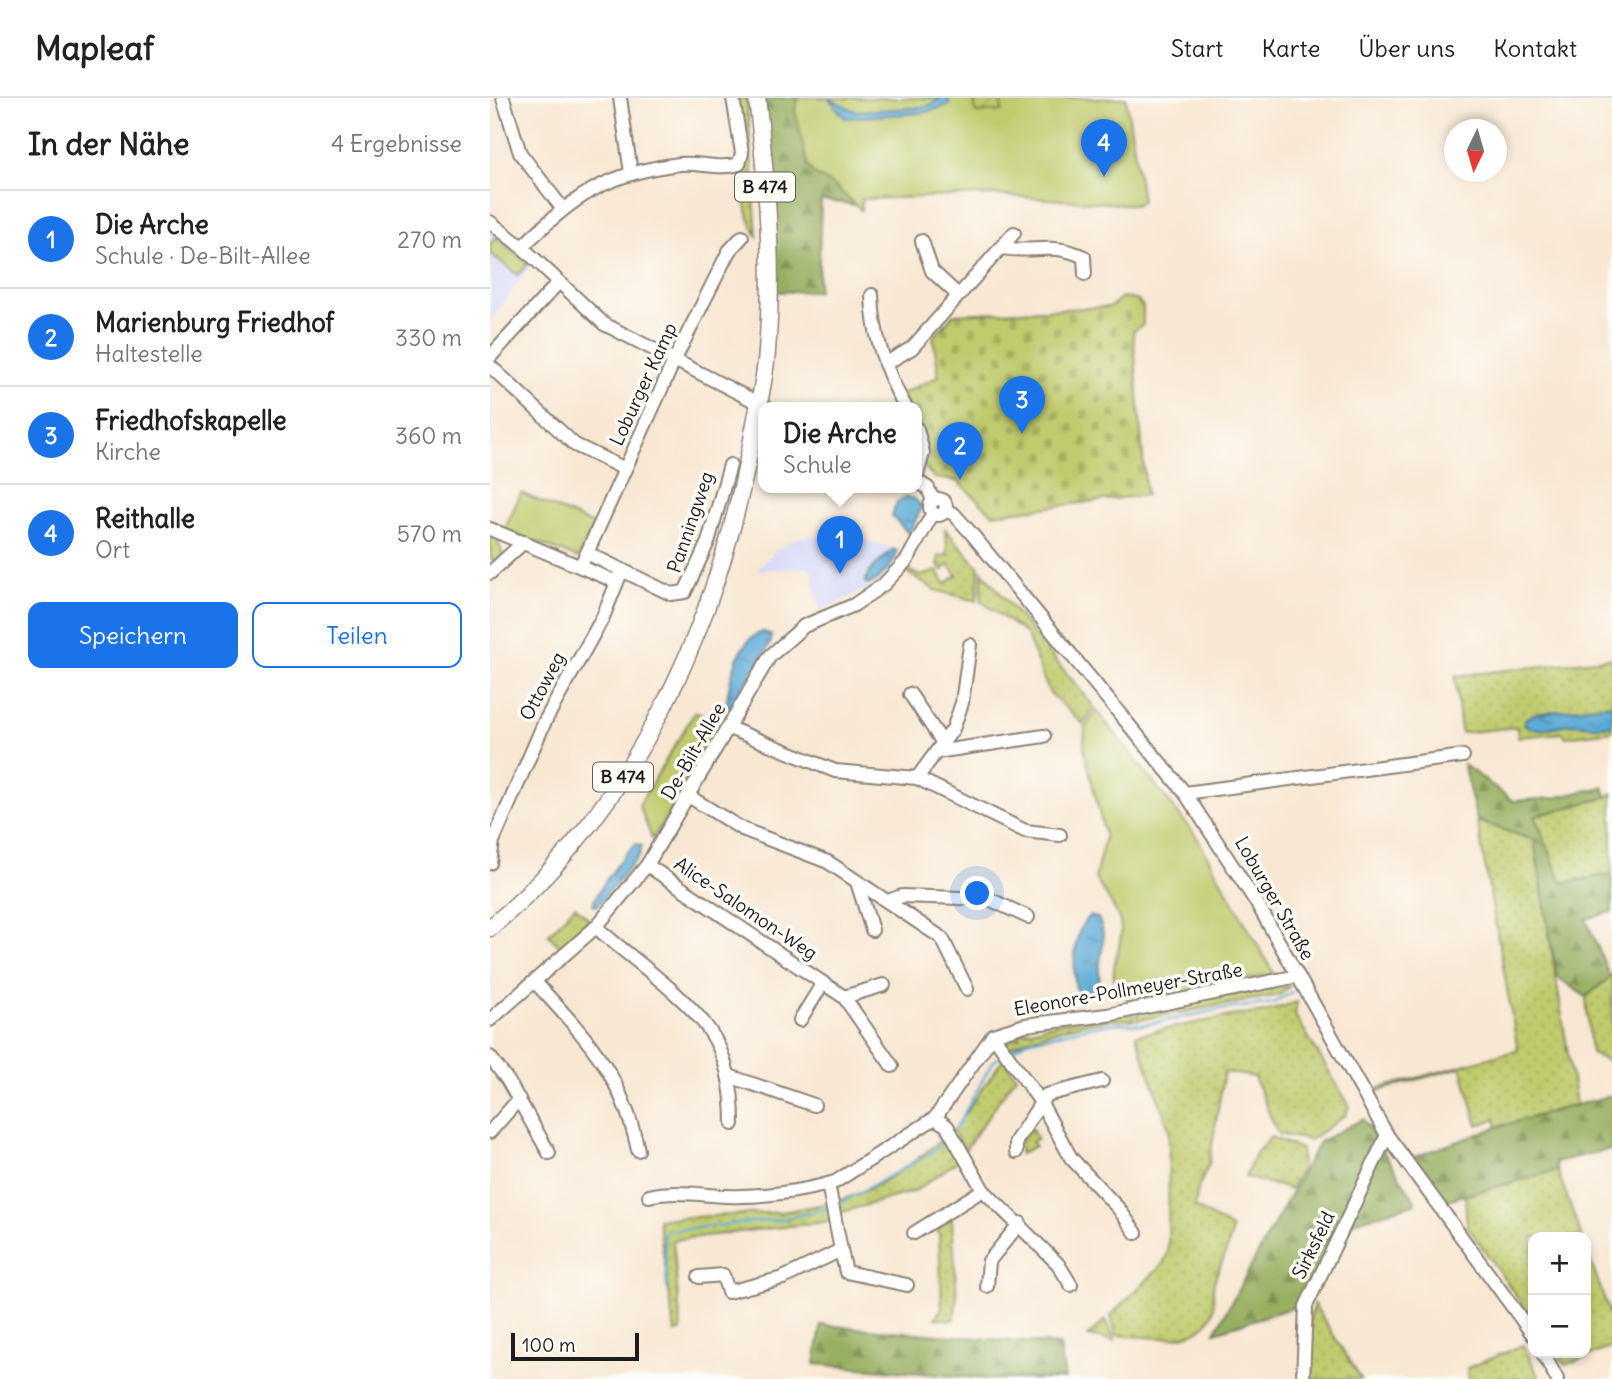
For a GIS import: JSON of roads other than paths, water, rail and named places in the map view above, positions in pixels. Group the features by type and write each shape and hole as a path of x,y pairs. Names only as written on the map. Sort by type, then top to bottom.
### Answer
{"main road":[{"name":"B 474","path":"757,98 770,276 764,402"},
{"name":"B 474","path":"490,928 536,886 589,825 632,763 669,697 699,628 731,538 758,429"}],"street":[{"path":"503,98 520,153 562,208"},
{"path":"620,98 631,173"},
{"path":"522,247 562,208 604,182 631,173 683,163 729,167 738,164 742,153 733,98"},
{"path":"490,222 522,247 604,324 758,402"},
{"path":"885,364 912,348 1014,233"},
{"name":"Loburger Kamp","path":"587,553 674,360 729,251 742,236"},
{"path":"922,241 932,271 958,295"},
{"path":"1003,248 1058,247 1084,257 1086,274"},
{"path":"490,358 558,283"},
{"path":"872,295 885,364 903,402"},
{"path":"490,366 575,445 625,469"},
{"name":"Panningweg","path":"490,529 580,566 620,576 671,594 685,592 708,542 730,466"},
{"name":"Loburger Straße","path":"922,484 928,488 937,508 954,514 1185,793 1223,848 1387,1135 1528,1328"},
{"name":"De-Bilt-Allee","path":"490,1020 596,928 647,865 690,797 763,666 778,648 804,626 854,605 884,584 907,560 937,508"},
{"path":"490,573 524,542"},
{"path":"580,566 587,553"},
{"name":"Panningweg","path":"587,553 620,576"},
{"name":"Ottoweg","path":"490,863 492,840 545,721 603,617 620,576"},
{"path":"916,778 953,729 962,703 970,645"},
{"path":"910,694 939,748"},
{"path":"729,728 835,771 916,778 1025,831 1060,835"},
{"path":"939,748 1044,736"},
{"path":"1185,793 1463,757"},
{"path":"690,797 743,829 828,862 942,938 967,989"},
{"name":"Alice-Salomon-Weg","path":"647,865 844,997 892,1066"},
{"path":"857,882 872,930"},
{"path":"888,901 902,896 989,898 1028,917"},
{"path":"596,928 678,998 710,1031 729,1076 733,1124"},
{"name":"Eleonore-Pollmeyer-Straße","path":"649,1196 667,1192 729,1196 828,1184 935,1118 993,1035 1025,1025 1107,1015 1298,976"},
{"path":"536,982 595,1047 624,1098 638,1150"},
{"name":"Alice-Salomon-Weg","path":"800,1020 823,983"},
{"path":"844,997 884,985"},
{"path":"993,1035 1040,1101 1071,1158 1119,1209 1136,1233"},
{"path":"490,1057 519,1099 549,1153"},
{"path":"729,1076 814,1105"},
{"path":"1016,1152 1016,1140 1046,1095 1102,1081"},
{"path":"490,1132 519,1099"},
{"path":"935,1118 950,1131 983,1190 1020,1223 1058,1264 1071,1285"},
{"name":"Sirksfeld","path":"1303,1379 1303,1321 1311,1293 1387,1135"},
{"path":"828,1184 846,1272 907,1285"},
{"path":"914,1233 983,1190"},
{"path":"988,1286 989,1261 1020,1223"},
{"path":"699,1277 723,1275 728,1292 783,1278 841,1250"},
{"path":"1546,1358 1558,1379"}],"water":[{"path":"828,98 855,111 928,106 940,98 949,98 949,105 923,113 845,118"},
{"path":"906,497 915,499 922,507 909,534 892,516 897,502"},
{"path":"893,549 897,551 891,566 868,585 865,582 869,572"},
{"path":"764,632 771,635 771,642 734,704 726,709 732,676 741,652 747,642"},
{"path":"1612,704 1612,725 1567,724 1538,729 1525,725 1525,719 1534,714"},
{"path":"636,844 642,846 639,856 597,906 593,905 612,873"},
{"path":"1090,916 1098,918 1102,928 1103,946 1099,971 1102,990 1081,995 1076,989 1075,950 1080,931"}],"waterway":[{"path":"1014,1049 1027,1041 1089,1027 1119,1023 1143,1025 1224,1009 1273,1003 1292,992"},
{"path":"955,1130 992,1063 999,1057"},
{"path":"835,1206 931,1153 949,1139"},
{"path":"667,1288 664,1231 783,1219 829,1208"}],"place":[{"name":"Reithalle","path":"1104,177"},
{"name":"Friedhofskapelle","path":"1022,434"},
{"name":"Marienburg Friedhof","path":"960,480"},
{"name":"Die Arche","path":"840,574"}]}
